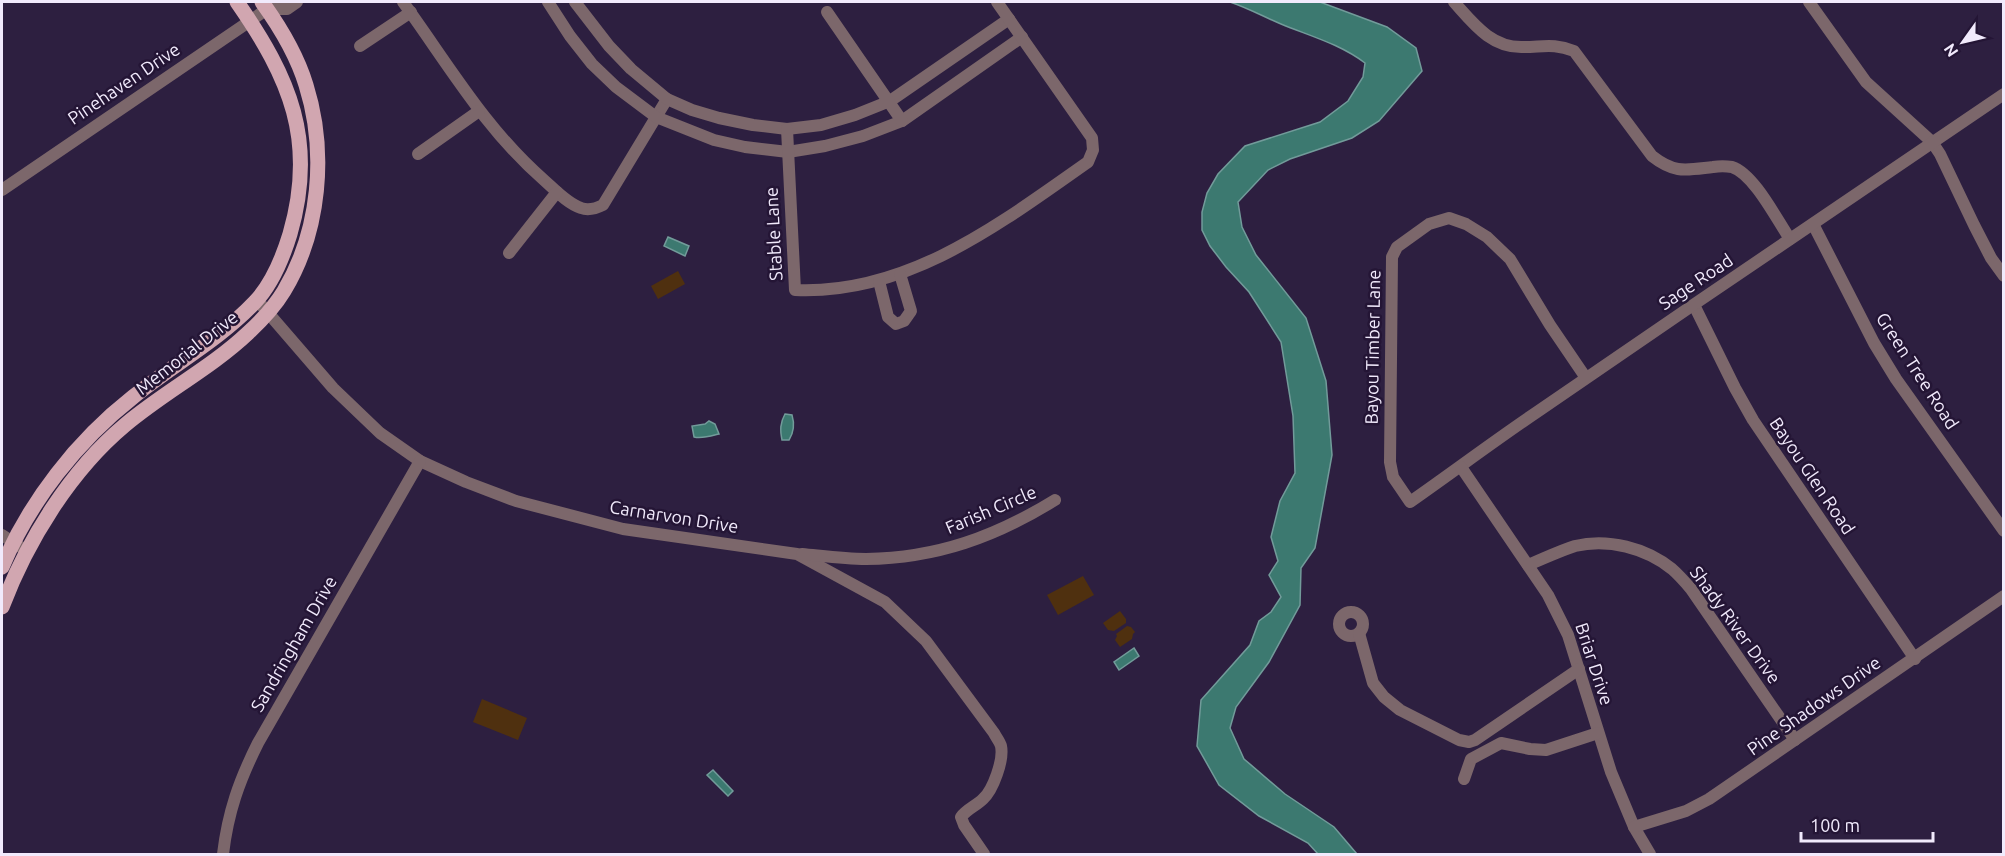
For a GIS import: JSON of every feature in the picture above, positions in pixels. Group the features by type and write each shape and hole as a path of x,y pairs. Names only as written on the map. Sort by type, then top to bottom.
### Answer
{"main road":[{"name":"Memorial Drive","path":"97,441 133,397 218,337 257,300 279,265 287,244 298,208 301,182 298,125 283,79 237,2"},
{"name":"Memorial Drive","path":"2,567 41,496 64,465 227,351 267,313 283,294 292,276 307,235 315,198 318,169 314,113 306,84 286,39 266,4"},
{"name":"Memorial Drive","path":"2,607 14,542"}],"street":[{"path":"266,4 286,9 297,2"},
{"path":"575,2 609,46 631,69 667,99 719,118 787,129 821,125 890,101 1009,19"},
{"path":"552,3 570,36 592,64 616,87 656,117 714,140 744,147 788,152 825,146 863,136 903,121 1022,37 997,2"},
{"path":"1454,2 1481,33 1498,43 1520,47 1559,45 1574,51 1652,156 1665,166 1678,171 1719,166 1732,167 1745,175 1790,239"},
{"path":"1809,2 1866,82 1932,142 1991,258 2004,276"},
{"name":"Pinehaven Drive","path":"2,190 250,21 266,4"},
{"path":"360,46 407,7 501,139 557,192 582,209 594,209 603,205 667,99"},
{"path":"827,12 903,121"},
{"name":"Stable Lane","path":"787,129 795,290 812,291 879,281 900,274 944,255 1002,223 1088,162 1093,150 1092,138 1022,37"},
{"name":"Sage Road","path":"1410,502 1586,378 2004,94"},
{"path":"418,154 479,111"},
{"path":"509,253 557,192"},
{"name":"Bayou Timber Lane","path":"1410,502 1393,477 1390,462 1392,257 1397,248 1429,224 1449,218 1466,224 1487,237 1510,259 1550,325 1586,378"},
{"name":"Green Tree Road","path":"1813,224 1856,310 1885,361 2004,531"},
{"path":"879,281 888,317 896,324 904,321 911,312 900,274"},
{"name":"Carnarvon Drive","path":"257,300 333,388 380,434 420,461 516,501 623,530 796,554 885,602 931,648 994,733 1001,746 998,774 984,799 961,817 984,855"},
{"name":"Bayou Glen Road","path":"1694,305 1734,388 1753,420 1915,659"},
{"name":"Sandringham Drive","path":"223,855 226,823 241,778 258,743 420,461"},
{"name":"Briar Drive","path":"1461,467 1548,595 1568,635 1598,733 1634,827 1650,855"},
{"name":"Farish Circle","path":"796,554 864,559 917,556 964,545 1034,514 1056,500"},
{"name":"Shady River Drive","path":"1528,565 1575,546 1605,543 1627,547 1671,569 1691,589 1795,740"},
{"name":"Pine Shadows Drive","path":"1634,827 1686,811 1709,799 2004,596"},
{"path":"1359,633 1373,683 1384,697 1400,710 1463,742 1475,740 1579,669"},
{"path":"1464,779 1472,759 1501,743 1546,750 1598,733"}],"shaded area":[{"path":"1230,2 1320,2 1387,27 1416,48 1422,71 1379,121 1352,138 1290,159 1268,170 1238,202 1242,227 1256,255 1306,318 1326,381 1332,455 1315,548 1301,568 1300,605 1269,662 1236,707 1230,728 1244,759 1285,794 1334,827 1357,854 1318,854 1308,843 1259,816 1219,785 1197,746 1201,700 1250,645 1259,621 1271,612 1281,597 1269,575 1278,561 1271,537 1280,501 1295,473 1293,416 1281,342 1249,292 1210,246 1202,230 1202,212 1207,193 1218,174 1245,146 1320,122 1348,101 1363,77 1365,63 1335,45"},
{"path":"668,237 689,246 685,256 664,246"},
{"path":"678,271 685,284 658,299 651,286"},
{"path":"785,414 792,415 794,422 789,440 782,440 781,436 781,424"},
{"path":"709,421 715,424 719,434 694,437 692,426"},
{"path":"1083,576 1094,595 1058,615 1047,595"},
{"path":"1120,611 1126,623 1114,631 1108,630 1103,623"},
{"path":"1127,626 1135,632 1132,639 1120,647 1115,640 1116,634"},
{"path":"1134,648 1139,656 1119,670 1114,662"},
{"path":"482,699 527,718 518,740 473,722"},
{"path":"713,770 733,791 728,796 707,775"}]}
